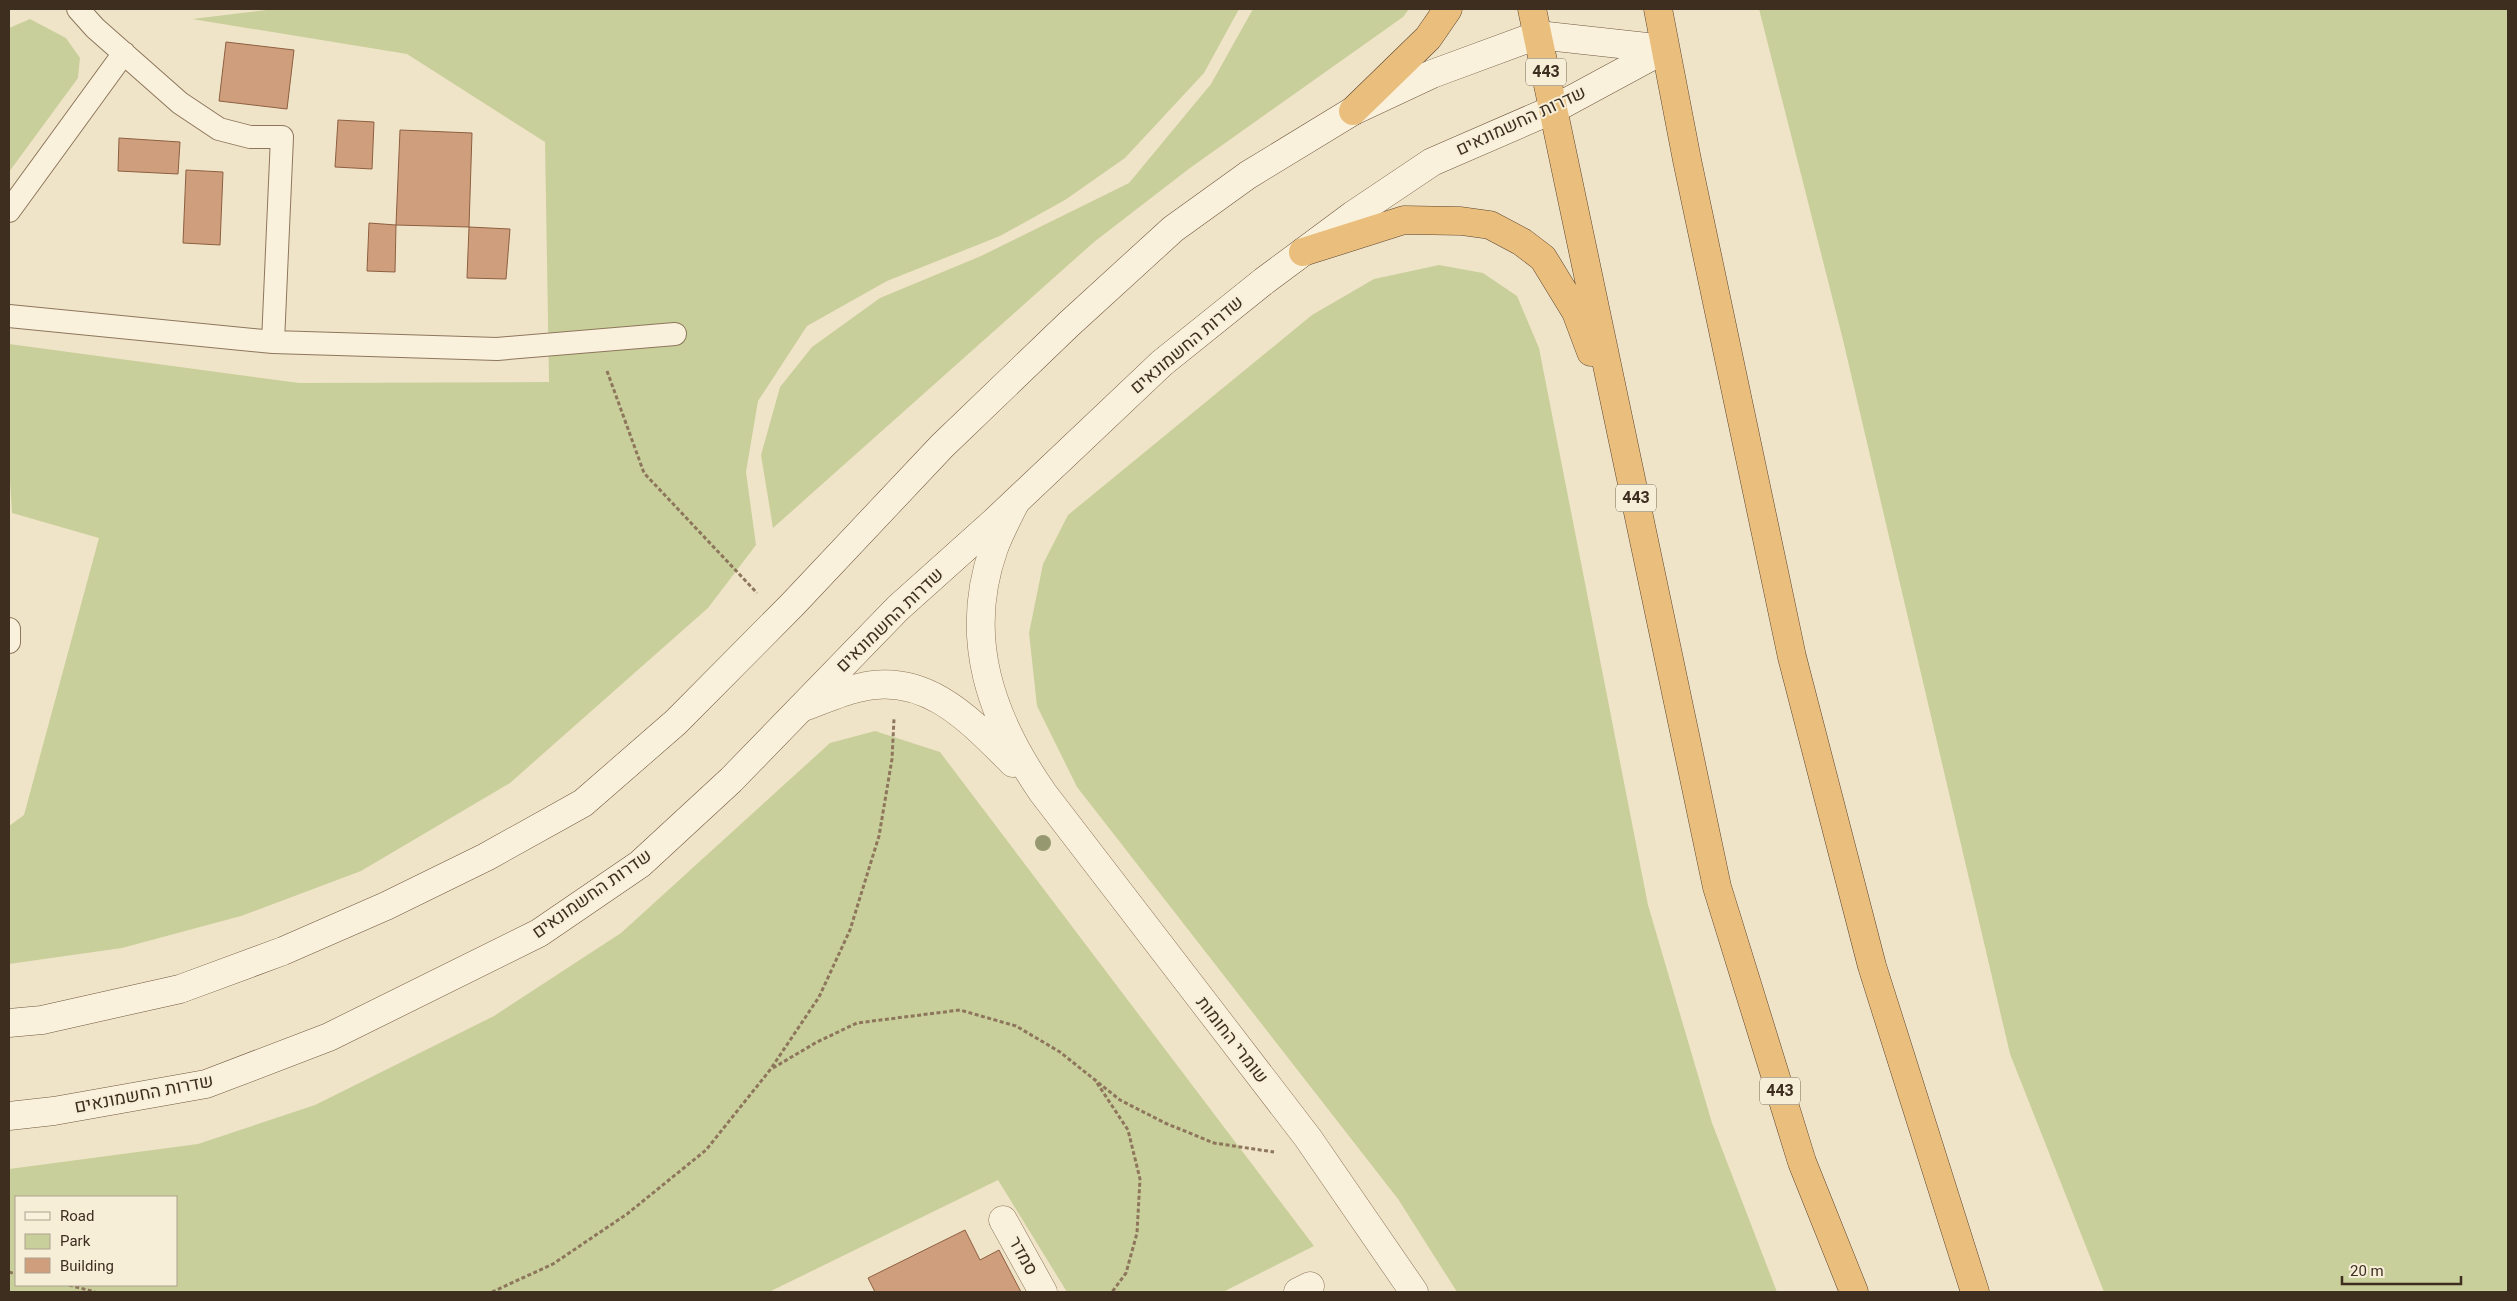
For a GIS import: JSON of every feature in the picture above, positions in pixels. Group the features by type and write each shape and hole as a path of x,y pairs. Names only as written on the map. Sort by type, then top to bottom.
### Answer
{"highway":[{"path":"1353,111 1428,38 1448,9"},
{"name":"443","path":"1532,9 1717,886 1802,1162 1854,1292"},
{"path":"1658,9 1792,657 1872,966 1975,1292"},
{"path":"1303,252 1404,220 1461,221 1490,225 1522,242 1543,258 1576,312 1625,446"}],"main road":[{"path":"9,1022 42,1020 180,989 283,951 386,906 486,857 583,803 676,722 780,617 942,446 1069,324 1173,229 1248,175 1353,111 1432,74 1538,35 1665,49"},
{"name":"שדרות החשמונאים","path":"9,1116 54,1112 206,1084 329,1037 539,933 640,864 731,780 898,608 1016,502 1162,363 1303,252 1432,162 1554,109 1665,49"},
{"name":"שומרי החומות","path":"1016,502 994,548 983,590 980,636 987,679 1000,720 1019,759 1324,1160 1414,1292"},
{"name":"שומרי החומות","path":"801,708 859,687 896,684 929,694 966,716 1043,793"},
{"name":"סמדר","path":"1003,1220 1043,1292"}],"lane":[{"path":"78,9 180,103 219,129 250,137 282,137 273,342"},
{"path":"9,211 124,53"},
{"path":"9,316 273,342 497,349 674,334"},
{"path":"9,629 9,642"}],"path":[{"path":"596,341 644,474 780,617"},
{"path":"492,1292 553,1264 627,1214 706,1150 770,1070 819,997 850,930 879,836 892,758 896,684"},
{"path":"770,1070 817,1042 857,1024 960,1010 1016,1026 1060,1052 1120,1100 1164,1123 1214,1143 1324,1160"},
{"path":"1094,1079 1128,1130 1140,1179 1138,1233 1126,1274 1112,1292"},
{"path":"73,1286 95,1292"}],"green space":[{"path":"275,9 1239,9 1204,73 1125,158 1065,200 1000,236 887,281 807,326 758,401 746,472 756,545 708,608 510,783 361,871 241,916 122,948 9,964 9,826 24,815 99,538 12,513 9,465 9,344 299,383 549,382 545,142 407,54 192,19"},
{"path":"1253,9 1409,9 1403,17 1190,168 1094,242 773,528 761,455 780,387 812,347 880,298 981,256 1129,183 1211,84"},
{"path":"1759,9 2508,9 2508,1292 2104,1292 2010,1054 1843,340"},
{"path":"30,19 66,38 80,58 78,78 9,172 9,28"},
{"path":"1439,265 1483,273 1517,296 1539,348 1648,905 1712,1123 1777,1292 1457,1292 1398,1199 1077,787 1037,706 1029,633 1043,564 1068,515 1312,315 1374,279"},
{"path":"875,731 940,752 1314,1246 1223,1292 1067,1292 998,1180 769,1292 9,1292 9,1169 198,1144 315,1105 494,1016 621,933 830,743"}],"building":[{"path":"226,42 294,50 287,109 219,101"},
{"path":"338,120 374,122 372,169 335,167"},
{"path":"400,130 472,133 469,227 396,225"},
{"path":"119,138 180,142 178,174 118,171"},
{"path":"186,170 223,172 220,245 183,243"},
{"path":"369,223 396,225 395,272 367,271"},
{"path":"469,227 510,229 506,279 467,278"},
{"path":"965,1230 980,1260 999,1250 1021,1292 875,1292 868,1278"}]}
